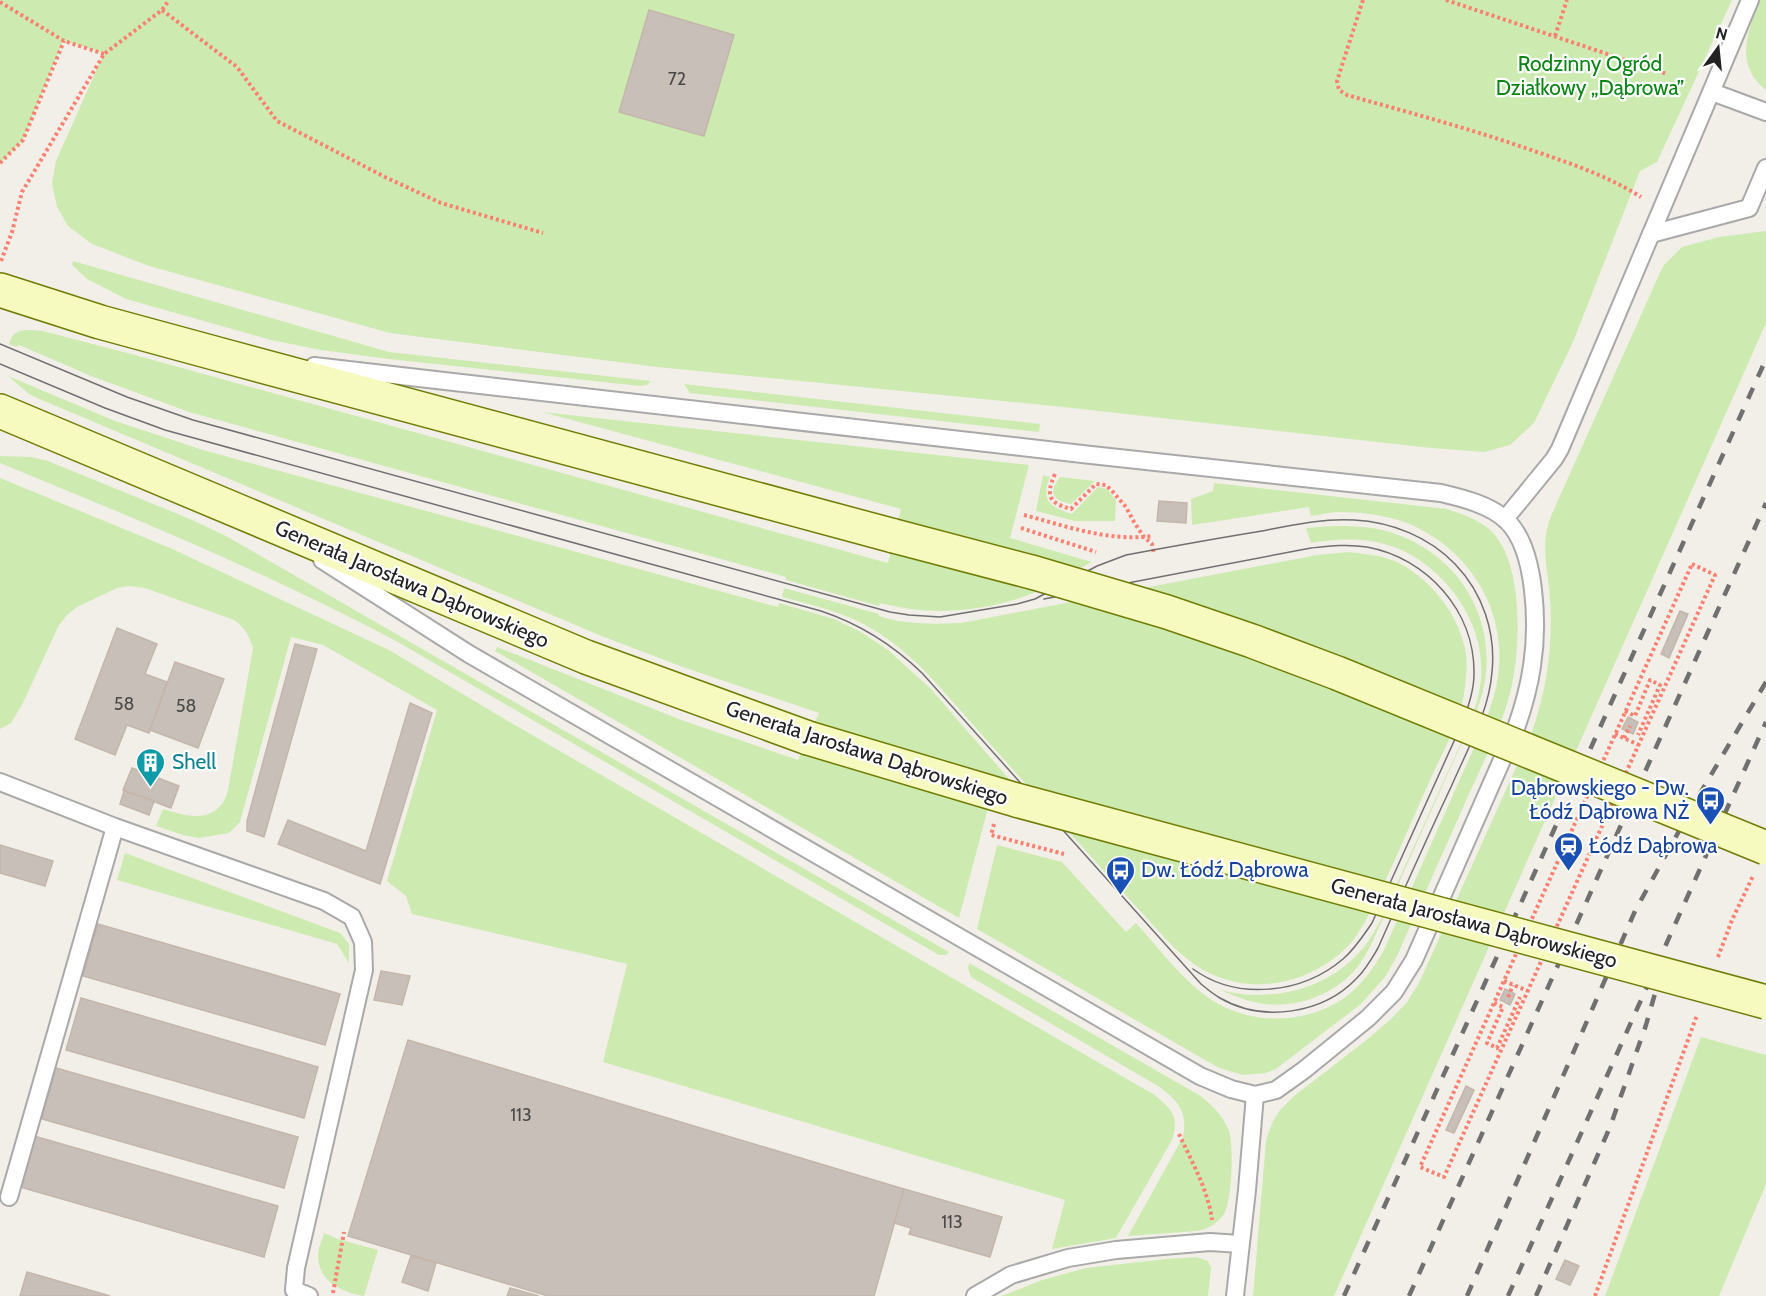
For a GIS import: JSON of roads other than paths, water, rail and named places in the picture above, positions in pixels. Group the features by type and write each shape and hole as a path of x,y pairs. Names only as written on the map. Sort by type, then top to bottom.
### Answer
{"main road":[{"path":"0,290 100,322 1035,573 1167,612 1337,673 1760,860"},
{"name":"Generała Jarosława Dąbrowskiego","path":"0,411 586,657 808,738 1027,803 1766,1002"}],"lane":[{"path":"1505,519 1560,449 1750,0"},
{"path":"1713,92 1766,112"},
{"path":"1651,234 1749,208 1766,168"},
{"path":"225,356 1441,493 1476,503 1505,519 1520,538 1526,553 1533,597 1532,665 1526,699 1516,728 1414,960 1403,979 1394,992 1368,1018 1304,1070 1275,1090 1255,1095 1231,1089 1200,1076 974,946 469,654 263,522"},
{"path":"0,783 115,828 324,901 352,917 363,942 364,970 296,1268 294,1290 309,1296"},
{"path":"9,1197 115,828"},
{"path":"1235,1296 1255,1095"},
{"path":"975,1296 1011,1275 1068,1258 1116,1250 1210,1242 1240,1244"}],"tram line":[{"path":"0,344 127,397 193,420 890,612 909,615 940,617 1017,604 1035,599 1097,566 1126,555 1317,521 1354,520 1382,524 1409,533 1434,546 1455,564 1473,588 1486,614 1492,643 1492,672 1487,702 1470,745 1378,948 1357,978 1327,1000 1310,1007 1273,1012 1237,1006 1220,998 1201,984 922,673 887,644 862,629 821,611 165,430 105,408 0,364"},
{"path":"1044,599 1311,548 1360,546 1389,553 1427,575 1443,591 1456,609 1466,629 1472,651 1474,674 1464,719 1372,923 1355,947 1327,971 1289,986 1269,989 1229,986 1193,969"}],"railway":[{"path":"1344,1296 1766,359"},
{"path":"1409,1296 1766,503"},
{"path":"1467,1296 1635,911 1695,802 1766,682"},
{"path":"1508,1296 1766,722"},
{"path":"1536,1296 1610,1127 1646,1025 1662,969"}],"place":[{"name":"Shell","path":"151,788"},
{"name":"Dąbrowskiego - Dw. Łódź Dąbrowa NŻ","path":"1710,826"},
{"name":"Łódź Dąbrowa","path":"1568,872"},
{"name":"Dw. Łódź Dąbrowa","path":"1120,896"}],"park label":[{"name":"Rodzinny Ogród Działkowy „Dąbrowa”","path":"1590,76"}]}
